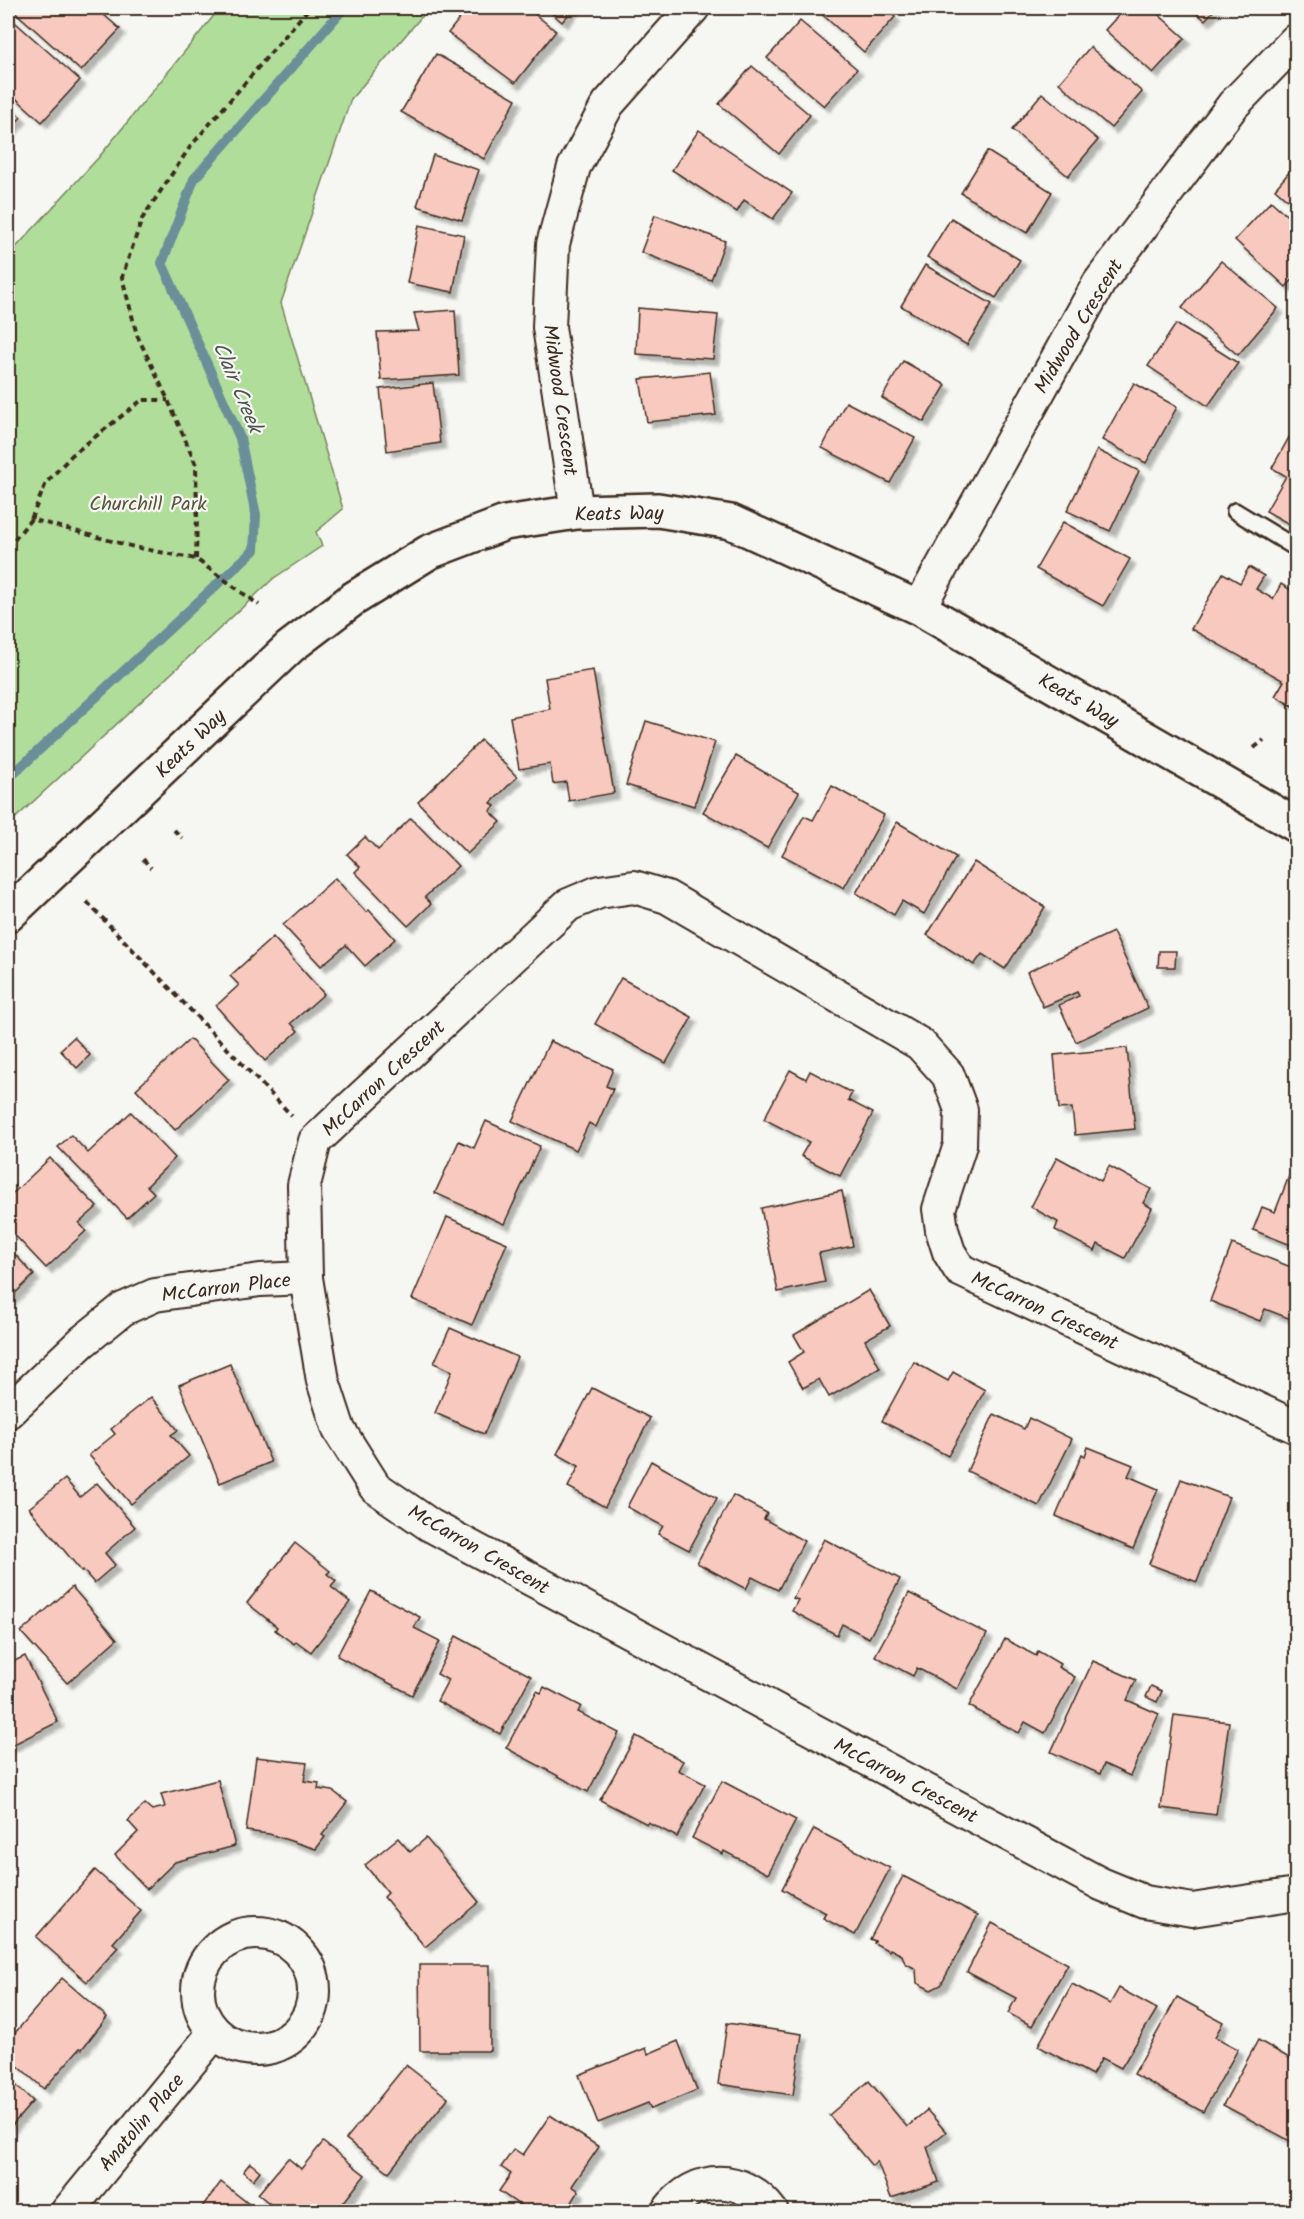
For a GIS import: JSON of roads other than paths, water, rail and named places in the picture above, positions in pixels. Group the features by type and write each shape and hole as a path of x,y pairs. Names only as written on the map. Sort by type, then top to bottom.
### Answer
{"street":[{"name":"Midwood Crescent","path":"577,512 549,327 553,244 574,167 608,104 693,8"},
{"name":"Midwood Crescent","path":"919,608 1099,283 1233,105 1296,40"},
{"name":"Keats Way","path":"8,915 290,647 353,599 429,552 505,523 577,512 658,510 731,522 919,608 1296,825"},
{"name":"McCarron Crescent","path":"1296,1427 960,1270 949,1252 942,1230 939,1209 960,1145 961,1110 948,1075 920,1044 668,897 656,893 634,887 599,892 568,905 315,1141 304,1185 306,1278 323,1381 339,1430 375,1487 430,1525 1101,1884 1145,1902 1192,1910 1296,1894"},
{"name":"McCarron Place","path":"8,1412 82,1342 123,1309 155,1295 260,1280 306,1278"},
{"name":"Anatolin Place","path":"67,2211 214,2033"},
{"path":"667,2211 685,2193 704,2184 726,2182 753,2191 772,2211"}],"lane":[{"path":"1235,511 1296,548"}],"waterway":[{"name":"Clair Creek","path":"8,779 254,550 256,515 240,438 162,263 194,179 344,8"}],"park label":[{"name":"Churchill Park","path":"148,503"}]}
